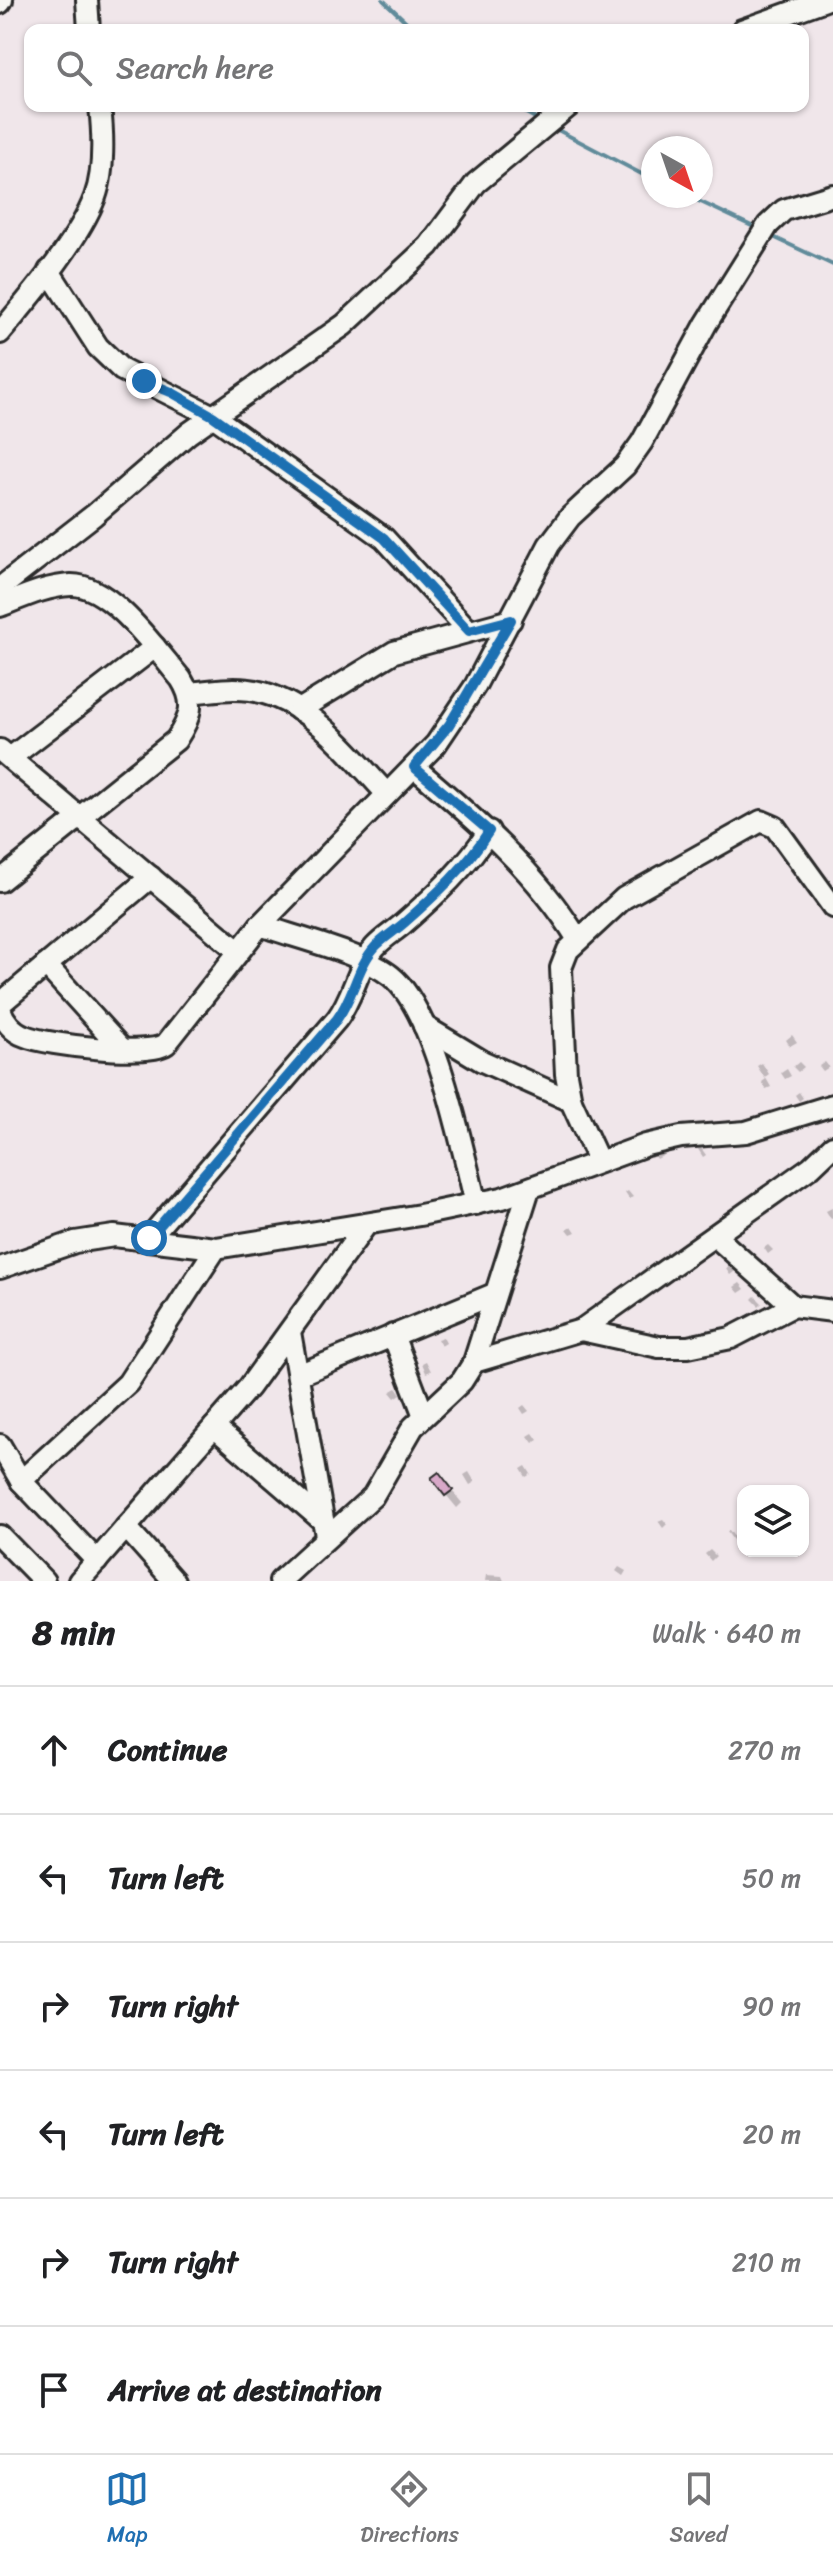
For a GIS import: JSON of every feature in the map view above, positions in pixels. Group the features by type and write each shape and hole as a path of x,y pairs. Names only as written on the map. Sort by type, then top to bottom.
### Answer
{"street":[{"path":"87,0 89,24"},
{"path":"759,24 825,0"},
{"path":"0,333 49,271 94,199 101,163 100,112"},
{"path":"0,588 213,416 344,325 429,246 476,183 562,112"},
{"path":"151,877 0,1006 4,1019 25,1036 146,1052 166,1044 260,925 436,744 511,620 549,545 563,526 625,466 642,442 747,253 768,225 784,210 833,195"},
{"path":"49,271 98,347 115,364 213,416 384,538 469,631"},
{"path":"0,606 50,588 74,584 105,596 155,647 190,693 190,720 176,740 0,881"},
{"path":"299,710 394,652 511,620"},
{"path":"155,647 5,754 238,951"},
{"path":"190,693 242,689 265,693 299,710 355,759 387,794"},
{"path":"414,767 489,831 562,913 577,938"},
{"path":"599,1162 571,1101 561,968 577,938 624,898 657,876 761,821 775,827 833,907"},
{"path":"149,1238 337,1019 352,996 364,961 461,869 489,831"},
{"path":"260,925 364,961 399,984 424,1026 476,1204"},
{"path":"46,965 122,1049"},
{"path":"424,1026 482,1061 571,1101"},
{"path":"0,1268 75,1242 114,1236 216,1248 476,1204 529,1189 646,1145 681,1137 746,1132 833,1105"},
{"path":"474,1362 581,1330 811,1167 833,1146"},
{"path":"280,1581 325,1529 373,1496 413,1427 462,1381 474,1362 529,1189"},
{"path":"79,1581 214,1427 290,1332 366,1225"},
{"path":"715,1236 793,1306"},
{"path":"21,1481 128,1383 216,1248"},
{"path":"298,1375 494,1294"},
{"path":"581,1330 659,1347 688,1347 731,1338 793,1306 833,1311"},
{"path":"290,1332 325,1529"},
{"path":"393,1335 424,1416"},
{"path":"214,1427 325,1529"},
{"path":"0,1445 21,1481 97,1561"},
{"path":"126,1527 174,1581"},
{"path":"0,1536 44,1581"}],"building":[{"path":"439,1472 453,1490 445,1496 431,1478"}],"waterway":[{"path":"383,0 409,24"},
{"path":"524,112 539,120"},
{"path":"554,128 641,174"},
{"path":"713,208 758,229"},
{"path":"769,235 833,265"}],"route":[{"path":"144,381 171,392 213,416 384,538 469,631 511,620 475,686 436,744 414,767 489,831 471,858 441,890 377,945 364,961 352,996 337,1019 240,1136 149,1238"}]}
